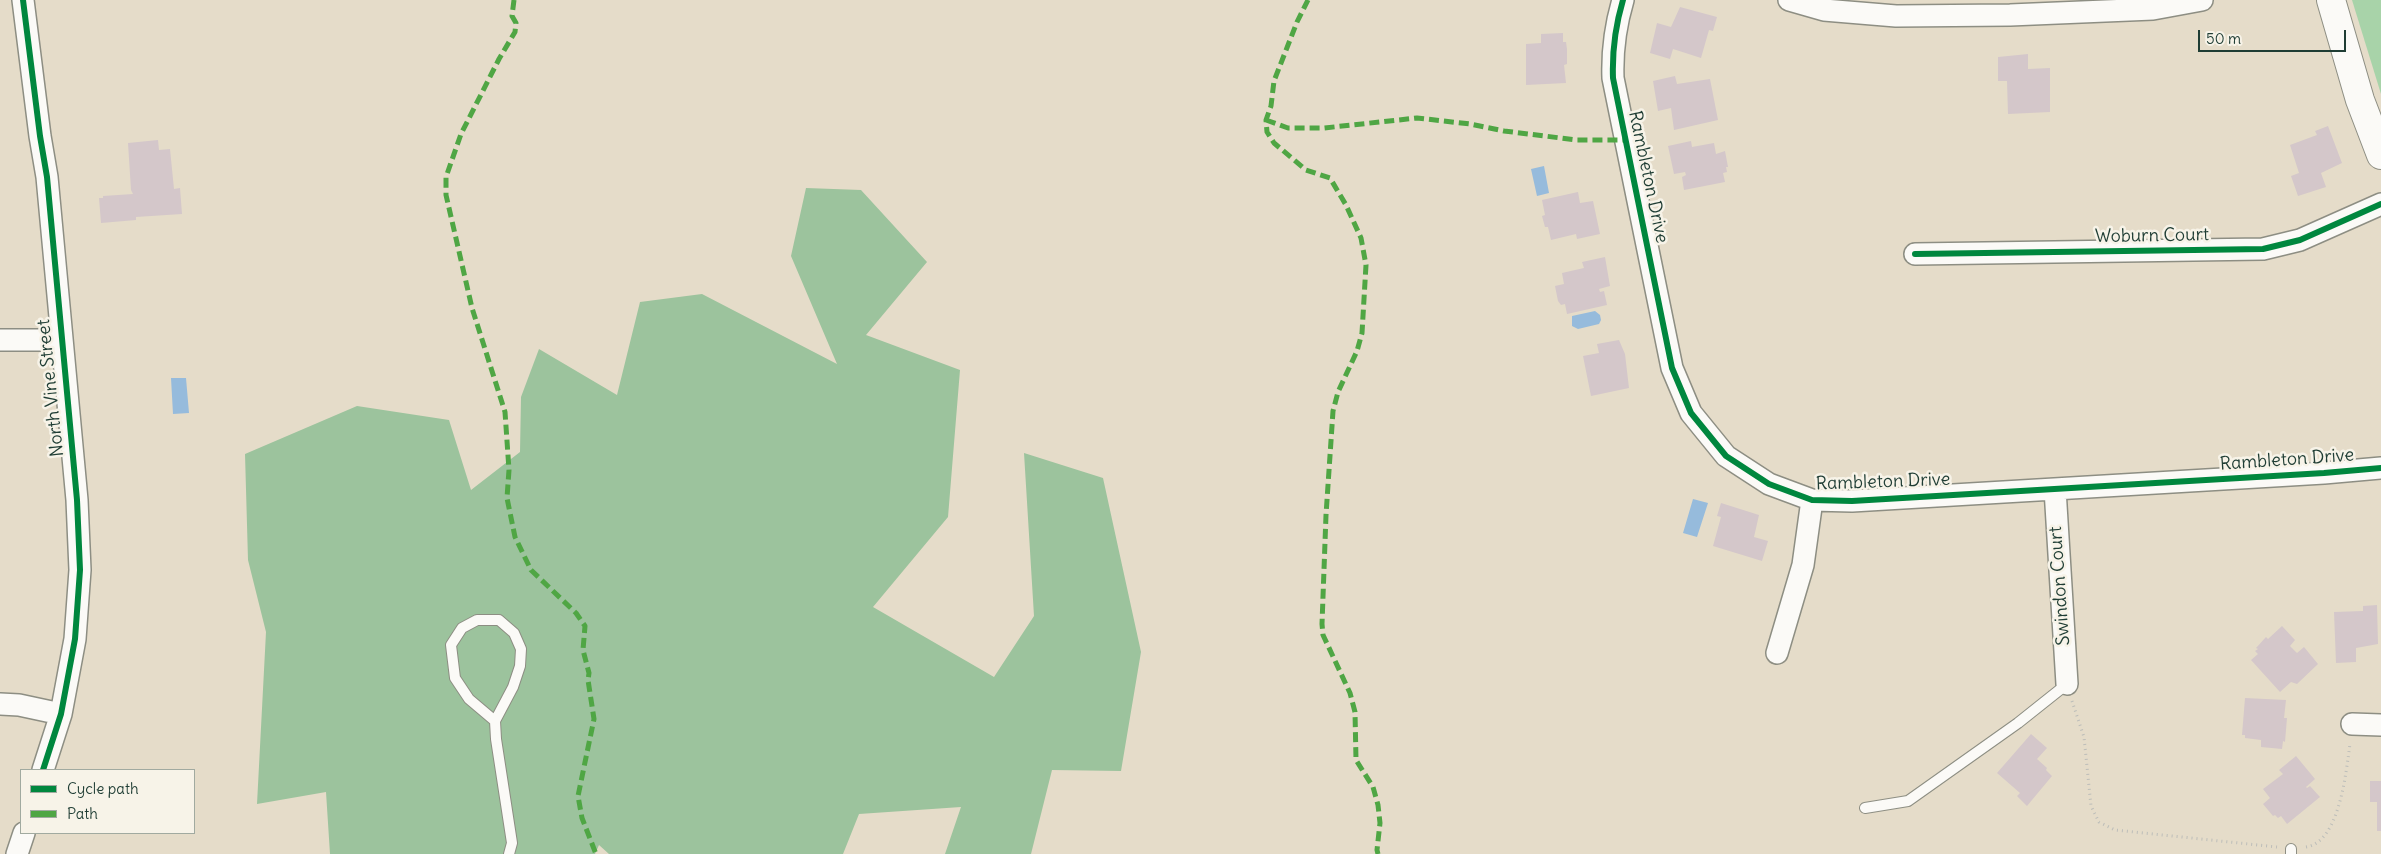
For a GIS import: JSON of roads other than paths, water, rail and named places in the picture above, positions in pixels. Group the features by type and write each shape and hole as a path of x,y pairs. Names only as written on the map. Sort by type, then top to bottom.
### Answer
{"street":[{"name":"North Vine Street","path":"23,0 47,177 61,340 78,500 80,570 75,639 61,714 43,769"},
{"name":"Rambleton Drive","path":"1623,0 1614,31 1612,54 1613,78 1672,368 1691,413 1726,456 1769,484 1812,500 1852,501 2324,474 2381,468"},
{"path":"1789,0 1824,10 1896,16 2010,15 2153,10 2202,0"},
{"path":"2331,0 2360,100 2381,155"},
{"name":"Woburn Court","path":"1915,254 2263,248 2300,240 2381,204"},
{"path":"0,340 61,340"},
{"name":"Swindon Court","path":"2055,489 2067,684"},
{"path":"1777,653 1803,566 1812,500"},
{"path":"0,704 19,705 61,714"},
{"path":"2352,724 2381,725"},
{"path":"17,854 24,834"}],"lane":[{"path":"495,721 469,699 455,678 451,645 462,628 477,620 499,620 514,633 521,648 520,666 513,687 495,721 512,843 509,854"},
{"path":"1865,808 1908,801 2018,722 2067,684"}],"water":[{"path":"1544,166 1549,193 1537,196 1531,169"},
{"path":"1595,311 1600,315 1601,320 1599,324 1578,329 1572,326 1572,316"},
{"path":"171,378 186,378 189,413 173,414"},
{"path":"1693,499 1708,503 1697,537 1683,533"}]}
